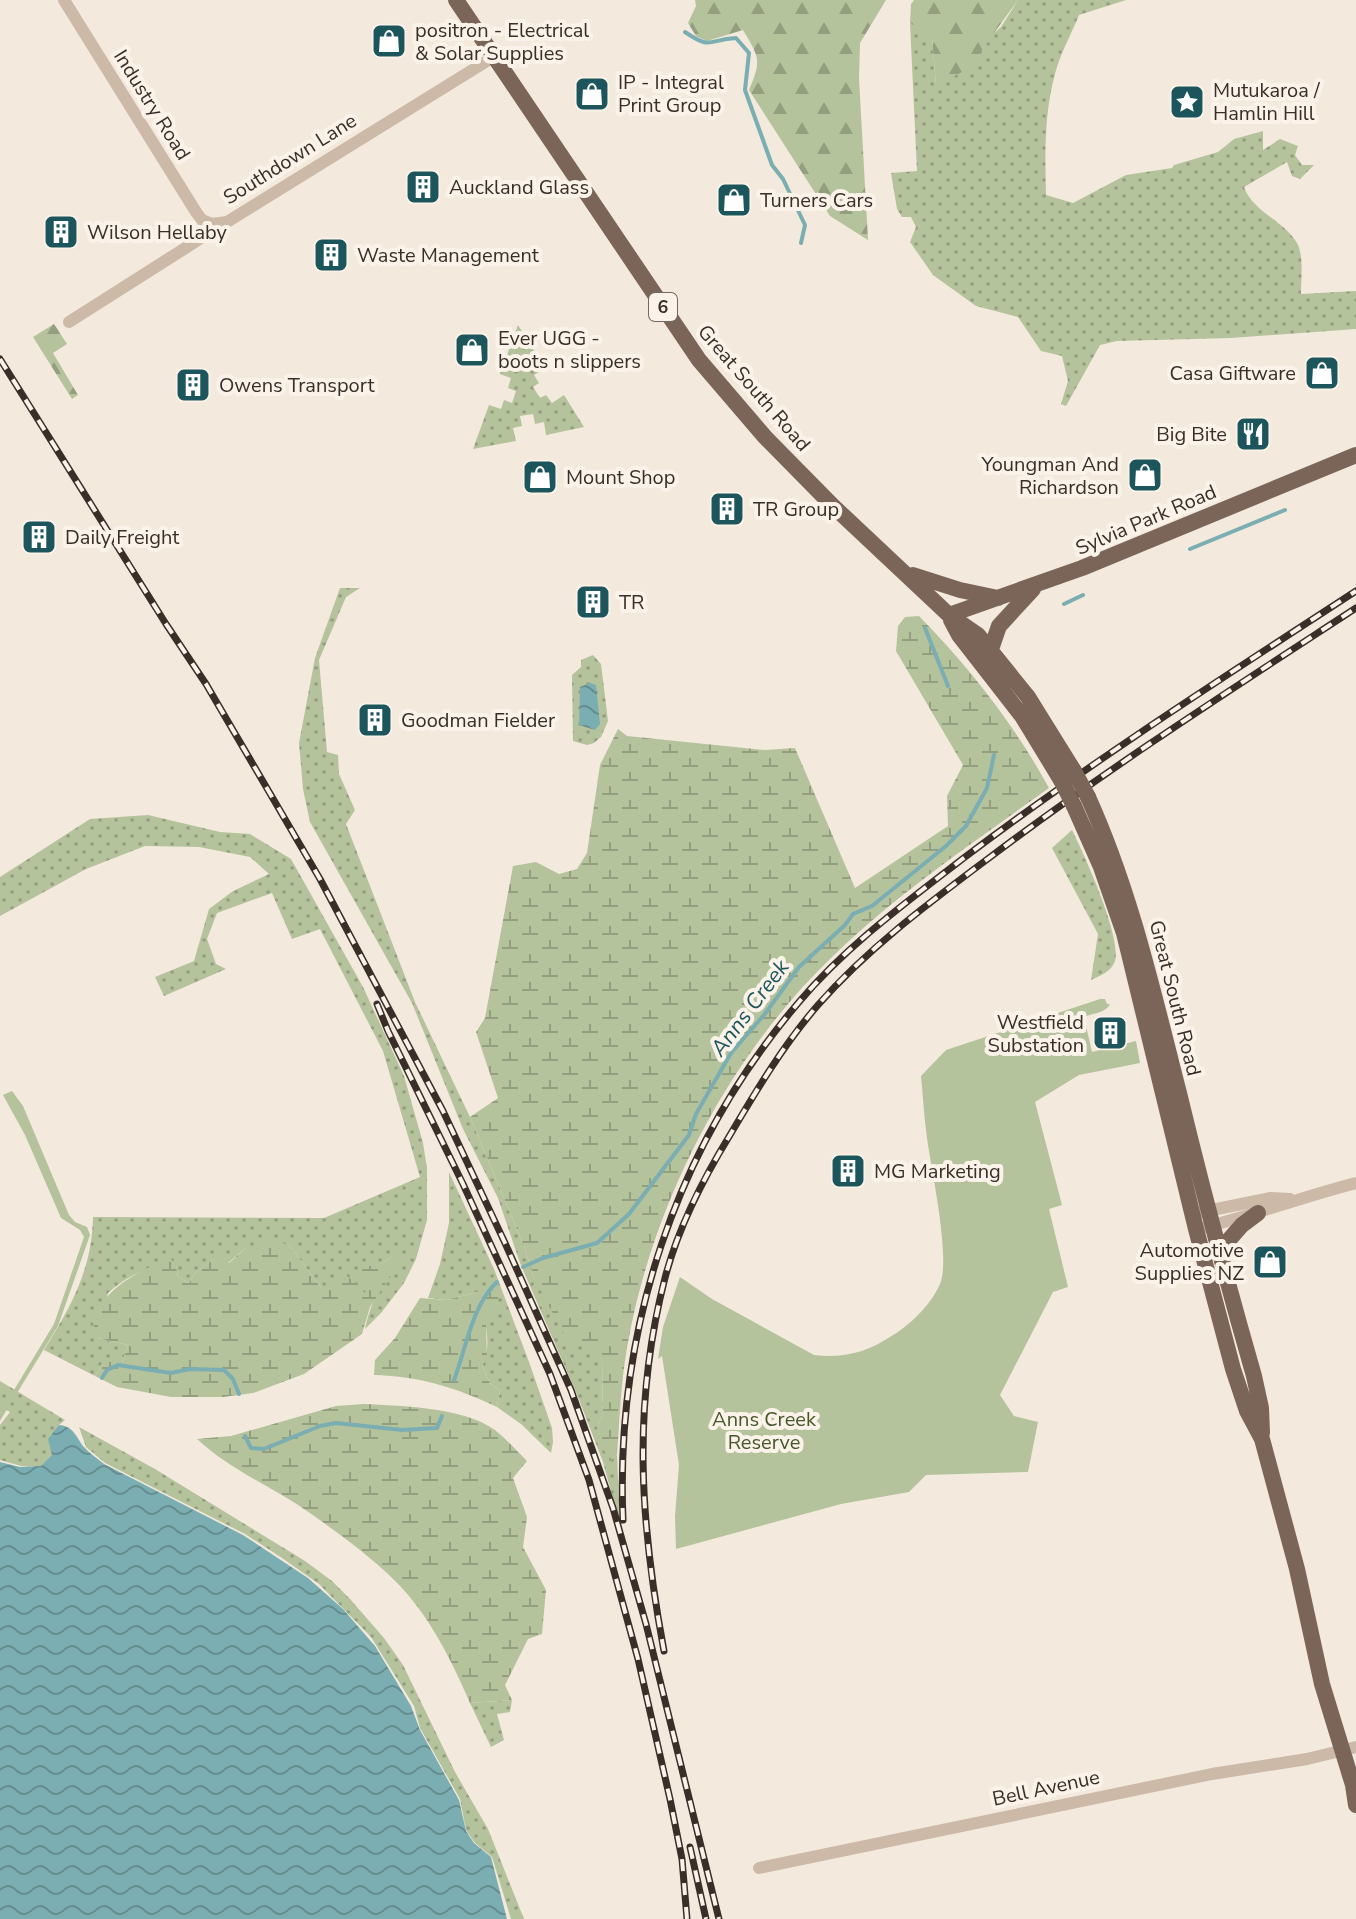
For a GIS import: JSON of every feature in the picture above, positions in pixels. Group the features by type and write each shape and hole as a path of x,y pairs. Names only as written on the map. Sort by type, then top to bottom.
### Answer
{"main road":[{"name":"Great South Road","path":"456,0 699,360 774,446 871,542 949,615 978,635 1046,722 1081,801 1110,845 1143,944 1256,1387 1261,1408 1262,1439"},
{"name":"Sylvia Park Road","path":"949,615 1037,585 1356,455"},
{"path":"907,574 1000,599"},
{"path":"991,649 999,626 1037,585"},
{"name":"Great South Road","path":"949,615 959,635 1068,775"},
{"name":"Great South Road","path":"1081,801 1124,933 1194,1222 1233,1369 1247,1411 1262,1439 1297,1569 1322,1684 1349,1749 1356,1805"},
{"path":"1220,1250 1242,1225 1258,1213"}],"street":[{"name":"Industry Road","path":"64,0 196,212 202,220 212,224"},
{"name":"Southdown Lane","path":"69,322 198,240 212,224 231,219 495,56"},
{"path":"1212,1217 1258,1213 1293,1199 1356,1183"},
{"path":"1194,1222 1271,1198 1293,1199"},
{"name":"Bell Avenue","path":"759,1868 1212,1774 1277,1765 1349,1749"}],"green space":[{"path":"695,0 886,0 860,43 859,78 868,240 830,216 749,90 757,59 743,30 707,41 696,36 688,23 696,6"},
{"path":"914,0 1018,0 968,69 936,85 932,38 910,23"},
{"path":"1018,0 1126,0 1079,15 1063,52 1051,89 1047,119 1046,195 1073,203 1126,175 1172,168 1218,152 1234,139 1263,131 1263,150 1280,139 1298,146 1295,155 1302,165 1314,165 1300,179 1292,176 1287,162 1244,187 1254,203 1297,243 1301,261 1301,294 1356,291 1356,329 1231,338 1117,341 1100,345 1066,406 1061,404 1068,381 1062,356 1041,351 1018,317 976,306 933,275 910,242 916,227 911,217 902,217 897,209 891,173 917,171 910,23 932,37 936,84 1001,27"},
{"path":"54,324 67,344 53,353 78,395 72,399 33,337"},
{"path":"518,325 545,368 534,375 539,383 533,387 540,398 546,395 552,403 564,395 584,427 546,435 544,422 535,424 533,414 520,416 522,426 513,428 516,441 473,449 489,405 501,409 504,400 512,403 516,391 508,388 511,378 500,374"},
{"path":"340,588 360,588 346,597 319,660 327,752 338,755 339,774 355,810 346,824 415,1002 470,1117 524,1246 534,1278 602,1360 603,1414 597,1426 609,1461 617,1455 620,1525 603,1462 520,1263 498,1198 463,1129 412,1003 310,822 299,743 315,658"},
{"path":"919,616 990,698 1049,788 964,849 855,935 791,1001 754,1047 692,1151 648,1262 633,1319 623,1376 617,1455 608,1462 597,1426 603,1414 602,1360 586,1343 568,1342 534,1278 524,1246 470,1117 498,1098 476,1032 485,1018 513,866 536,862 559,874 577,869 587,853 600,765 618,729 627,736 765,750 795,748 855,888 948,826 947,796 963,765 896,651 898,626 905,617"},
{"path":"593,655 601,664 608,721 601,737 587,745 573,741 572,675 581,667 581,660"},
{"path":"148,815 220,832 250,834 291,859 363,987 404,1076 427,1168 427,1220 416,1259 404,1283 365,1329 392,1257 380,1264 365,1294 322,1289 289,1245 246,1248 228,1263 218,1256 196,1272 189,1283 178,1277 176,1265 132,1276 108,1293 97,1338 128,1345 122,1362 103,1362 95,1376 44,1350 63,1318 84,1271 93,1217 324,1218 420,1177 383,1051 320,929 292,939 272,893 217,913 207,939 216,964 226,969 164,996 155,977 194,961 209,909 233,891 269,874 250,857 199,847 145,846 86,869 0,916 0,877 90,819"},
{"path":"1072,830 1101,896 1116,949 1111,968 1091,980 1098,934 1052,848"},
{"name":"Anns Creek Reserve","path":"1100,999 1110,1004 1108,1007 1084,1017 1092,1052 1136,1041 1140,1063 1079,1075 1035,1102 1062,1205 1049,1209 1068,1287 1053,1292 1000,1395 1014,1416 1038,1422 1028,1472 926,1475 909,1492 841,1504 676,1549 679,1465 662,1356 658,1359 663,1327 680,1277 712,1299 814,1355 854,1353 872,1347 897,1332 931,1300 943,1272 942,1235 921,1076 946,1050"},
{"path":"12,1091 23,1106 69,1215 75,1222 87,1227 90,1235 58,1326 0,1421 0,1413 54,1324 84,1237 80,1230 61,1218 25,1135 3,1095"},
{"path":"449,1172 494,1269 529,1362 552,1428 551,1453 521,1424 497,1407 500,1391 490,1383 482,1366 487,1339 477,1292 447,1300 428,1298 449,1223"},
{"path":"271,1239 289,1245 322,1289 332,1288 343,1272 365,1293 359,1268 380,1264 392,1257 398,1258 398,1265 370,1307 362,1334 304,1374 253,1393 223,1397 171,1397 117,1387 95,1376 103,1362 122,1362 128,1345 97,1338 92,1319 116,1288 169,1257 176,1265 178,1277 189,1283 196,1272 219,1255 229,1263 246,1248"},
{"path":"502,1290 486,1326 487,1357 482,1366 490,1383 500,1391 497,1407 437,1384 374,1375 375,1360 395,1338 420,1298 447,1300 477,1292"},
{"path":"0,1381 65,1420 59,1425 53,1456 41,1467 0,1460 0,1425 10,1412 4,1409 0,1413"},
{"path":"364,1404 432,1409 482,1422 495,1430 527,1461 513,1478 527,1517 523,1547 546,1590 542,1634 528,1639 505,1685 512,1700 470,1703 436,1634 398,1584 323,1522 232,1466 197,1439 231,1436 336,1406"},
{"path":"79,1427 155,1469 305,1561 350,1599 403,1665 455,1772 488,1829 524,1919 511,1919 492,1857 475,1843 466,1830 460,1799 420,1728 414,1706 371,1637 319,1584 282,1558 245,1534 105,1463 86,1447"},
{"path":"512,1700 510,1712 497,1714 504,1740 491,1747 470,1703"}],"water":[{"path":"590,683 596,685 600,724 595,730 579,725 580,687"},
{"path":"59,1425 71,1429 85,1449 104,1464 243,1535 308,1578 343,1609 375,1646 411,1706 420,1730 459,1800 466,1831 474,1843 491,1857 507,1919 0,1919 0,1462 20,1467 41,1466 52,1455 48,1439"}],"waterway":[{"path":"685,32 706,43 736,38 749,53 745,90 772,165 783,179 805,225 801,243"},
{"name":"Anns Creek","path":"1190,549 1285,510"},
{"name":"Anns Creek","path":"1064,604 1083,595"},
{"name":"Anns Creek","path":"925,628 948,686"},
{"name":"Anns Creek","path":"523,1267 597,1243 629,1214 689,1135 696,1114 731,1053 799,967 853,914 872,906 966,826 987,788 994,755"},
{"name":"Anns Creek","path":"454,1380 481,1303 497,1282"},
{"name":"Anns Creek","path":"102,1378 107,1370 118,1365 171,1373 190,1369 224,1370 233,1379 239,1394"},
{"name":"Anns Creek","path":"245,1436 251,1448 264,1449 320,1426 336,1423 402,1430 437,1428 442,1416"}],"railway":[{"path":"0,359 206,684 320,879 443,1111 505,1243 571,1390 613,1508 646,1624 719,1919"},
{"path":"623,1520 623,1449 630,1380 642,1311 662,1244 687,1180 718,1118 756,1058 799,1002 878,925 965,857 1158,721 1356,591"},
{"path":"664,1651 649,1556 643,1464 644,1418 654,1325 670,1259 692,1204 771,1068 837,984 922,909 1124,761 1356,608"},
{"path":"377,1004 550,1374 589,1480 638,1659 670,1799 682,1859 687,1919"},
{"path":"690,1847 706,1919"}],"place":[{"name":"positron - Electrical & Solar Supplies","path":"389,41"},
{"name":"IP - Integral Print Group","path":"592,94"},
{"name":"Mutukaroa / Hamlin Hill","path":"1187,102"},
{"name":"Auckland Glass","path":"423,187"},
{"name":"Turners Cars","path":"734,200"},
{"name":"Wilson Hellaby","path":"61,232"},
{"name":"Waste Management","path":"331,255"},
{"name":"Ever UGG - boots n slippers","path":"472,350"},
{"name":"Casa Giftware","path":"1322,373"},
{"name":"Owens Transport","path":"193,385"},
{"name":"Big Bite","path":"1253,434"},
{"name":"Youngman And Richardson","path":"1145,475"},
{"name":"Mount Shop","path":"540,477"},
{"name":"TR Group","path":"727,509"},
{"name":"Daily Freight","path":"39,537"},
{"name":"TR","path":"593,602"},
{"name":"Goodman Fielder","path":"375,720"},
{"name":"Westfield Substation","path":"1110,1033"},
{"name":"MG Marketing","path":"848,1171"},
{"name":"Automotive Supplies NZ","path":"1270,1262"}]}
